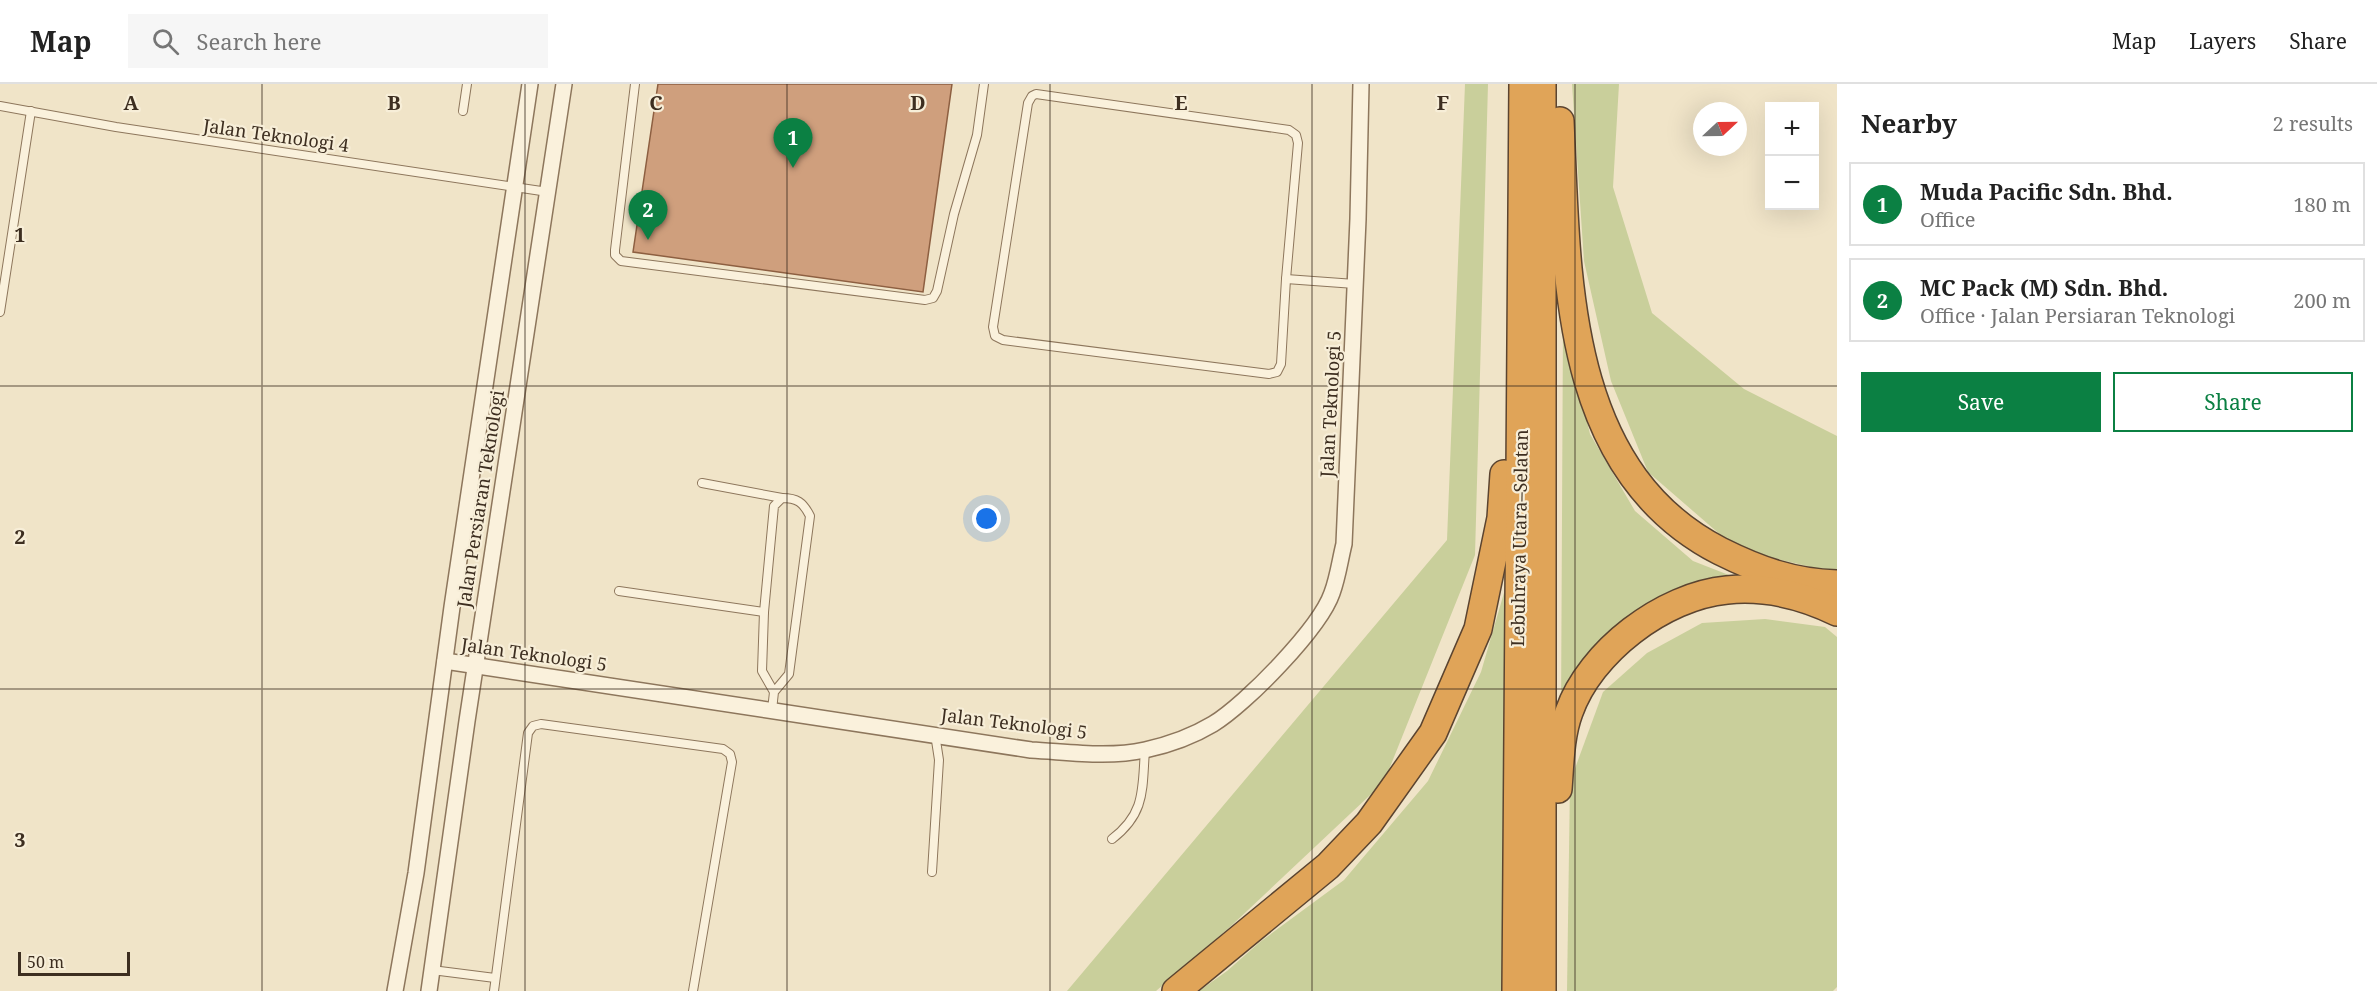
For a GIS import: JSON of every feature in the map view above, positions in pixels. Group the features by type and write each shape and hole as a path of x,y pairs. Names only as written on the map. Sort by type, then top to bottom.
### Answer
{"highway":[{"name":"Lebuhraya Utara–Selatan","path":"1516,991 1523,84"},
{"name":"Lebuhraya Utara–Selatan","path":"1542,84 1543,991"},
{"path":"1558,84 1567,277 1580,353 1601,419 1624,465 1660,508 1702,542 1749,566 1788,579 1837,584"},
{"path":"1176,991 1328,866 1369,823 1433,733 1478,628 1490,574 1501,518 1511,375 1522,301"},
{"path":"1543,991 1562,740 1568,713 1581,686 1611,647 1634,629 1673,605 1725,590 1753,589 1786,593 1813,600 1837,612"}],"street":[{"name":"Jalan Persiaran Teknologi","path":"395,991 416,873 530,84"},
{"name":"Jalan Persiaran Teknologi","path":"429,991 475,666 564,84"},
{"name":"Jalan Teknologi 5","path":"445,661 1031,750 1087,754 1145,750 1196,733 1215,723 1253,691 1306,634 1332,594 1344,544 1361,84"}],"lane":[{"path":"463,111 467,84"},
{"path":"635,84 615,250 615,255 621,261 925,300 933,298 937,291 954,214 977,135 984,84"},
{"path":"1040,94 1293,132 1298,143 1286,279 1281,364 1278,372 1273,374 999,339 995,336 993,327 1029,99 1040,94"},
{"name":"Jalan Teknologi 4","path":"0,106 116,127 548,192"},
{"path":"0,312 31,111"},
{"path":"1286,279 1355,284"},
{"path":"702,483 793,498 804,504 810,516 789,674 774,692 772,710"},
{"path":"774,692 762,671 764,612 774,506 782,498"},
{"path":"619,591 764,612"},
{"path":"494,991 528,733 533,726 541,724 723,749 730,754 732,762 693,991"},
{"path":"932,872 939,760 935,734"},
{"path":"1112,839 1124,830 1138,811 1142,796 1145,750"},
{"path":"432,970 495,978"}],"green space":[{"path":"1465,84 1488,84 1475,555 1384,782 1231,926 1156,991 1067,991 1447,540"},
{"path":"1572,84 1619,84 1613,187 1652,313 1744,389 1837,436 1837,573 1738,550 1648,472 1611,381 1584,261"},
{"path":"1563,321 1590,434 1635,511 1693,561 1757,586 1676,597 1561,715"},
{"path":"1508,579 1508,991 1199,991 1227,971 1260,942 1344,880 1428,781 1481,672"},
{"path":"1765,619 1825,627 1837,637 1837,987 1833,991 1567,991 1570,782 1603,692 1647,653 1702,623"}],"building":[{"path":"658,84 952,84 923,292 633,252"}],"place":[{"name":"Muda Pacific Sdn. Bhd.","path":"793,168"},
{"name":"MC Pack (M) Sdn. Bhd.","path":"648,240"}]}
